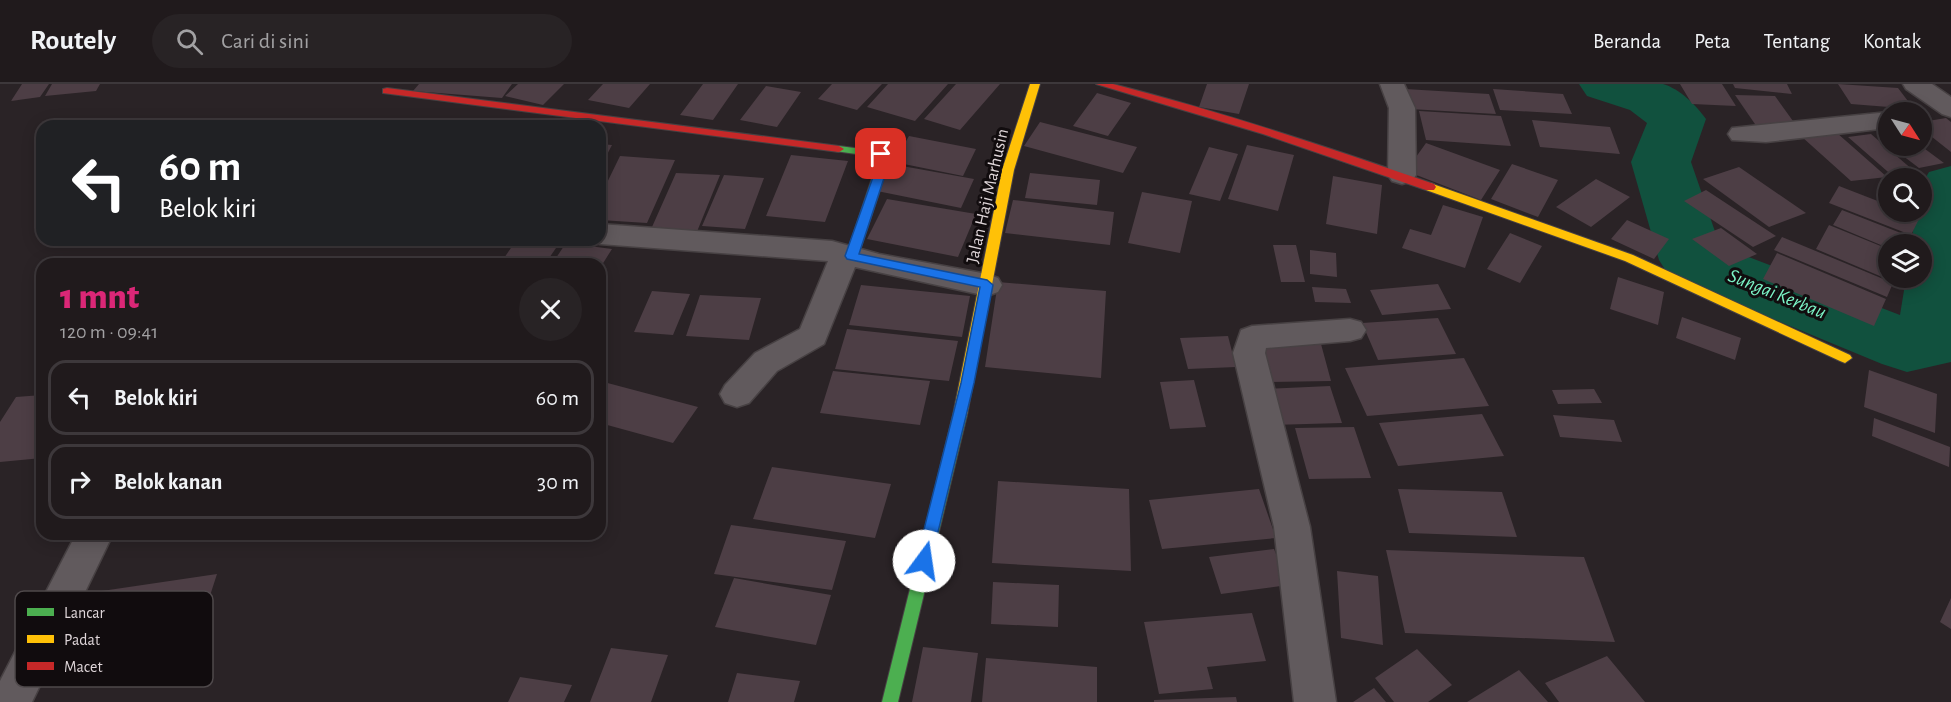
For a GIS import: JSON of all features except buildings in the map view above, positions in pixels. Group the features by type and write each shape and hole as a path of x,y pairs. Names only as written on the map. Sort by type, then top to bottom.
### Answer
{"street":[{"name":"Jalan Haji Marhusin","path":"890,702 968,383 1008,170 1035,84"},
{"path":"1101,84 1165,100 1298,140 1402,175 1629,258 1845,358"},
{"path":"1392,84 1401,108 1402,175"},
{"path":"1915,84 1951,111"},
{"path":"387,91 524,106 647,126 881,154 884,160 848,255 813,336 766,362 737,394"},
{"path":"1932,115 1951,111"},
{"path":"1741,134 1766,134 1878,121"},
{"path":"606,234 832,251 987,285"},
{"path":"1315,702 1292,527 1249,353 1252,338 1350,330"},
{"path":"66,591 92,540"},
{"path":"11,702 18,687"}],"waterway":[{"name":"Sungai Kerbau","path":"1607,84 1650,98 1677,119 1661,162 1692,260 1907,346 1931,342 1951,186"}],"traffic: fast":[{"path":"839,149 881,154 884,160 852,256"},
{"path":"890,702 960,415"}],"traffic: slow":[{"path":"960,415 1008,170 1035,84"},
{"path":"1430,187 1629,258 1845,358"}],"traffic: jam":[{"path":"1101,84 1267,131 1430,187"},
{"path":"387,91 839,149"}],"route":[{"path":"881,154 884,160 852,256 879,264 987,285 968,383 924,561"}]}
